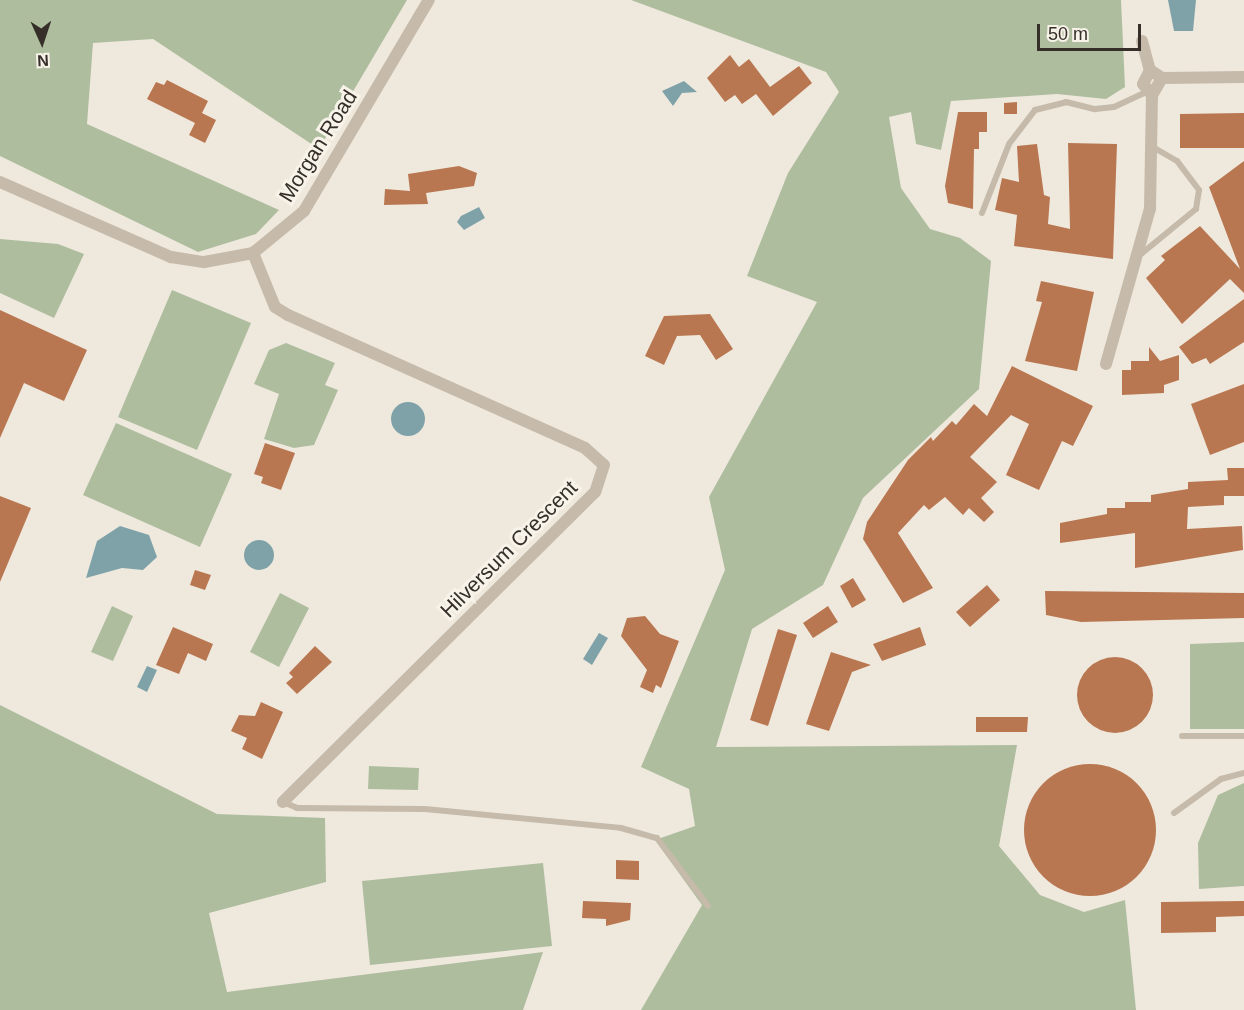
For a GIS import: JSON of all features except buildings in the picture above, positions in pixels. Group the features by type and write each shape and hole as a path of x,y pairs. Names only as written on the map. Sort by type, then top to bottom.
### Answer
{"street":[{"name":"Morgan Road","path":"0,182 171,257 204,262 253,253 304,211 429,0"},
{"path":"1142,41 1150,70 1162,78 1244,77"},
{"path":"1106,364 1139,256 1150,209 1153,147 1149,94 1143,76 1150,70"},
{"path":"1149,94 1162,78"},
{"name":"Hilversum Crescent","path":"253,253 274,307 585,448 604,465 595,492 283,802"}],"lane":[{"path":"982,213 1009,144 1035,110 1066,102 1095,110 1149,94"},
{"path":"1139,256 1196,208 1199,190 1177,161 1153,147"},
{"path":"1182,736 1244,736"},
{"path":"1174,813 1221,779 1244,773"},
{"path":"283,802 297,808 425,809 621,828 657,838 708,906"}],"green space":[{"path":"0,0 407,0 319,149 153,39 93,43 87,124 279,210 256,234 198,252 0,156"},
{"path":"631,0 1121,0 1125,87 1106,99 1057,94 951,101 941,150 916,144 911,112 889,117 901,188 930,229 960,238 991,261 979,389 863,498 823,585 752,629 716,747 1017,745 999,846 1040,895 1084,912 1125,900 1136,1010 641,1010 702,905 655,840 695,826 689,789 641,767 725,570 709,497 817,302 747,276 788,173 839,92 826,72"},
{"path":"0,239 58,244 84,254 54,318 0,293"},
{"path":"172,290 251,323 197,450 118,417"},
{"path":"286,343 335,363 325,385 338,390 314,445 294,448 264,439 279,394 254,384 269,350"},
{"path":"116,423 232,474 200,547 83,495"},
{"path":"280,593 309,608 279,667 250,652"},
{"path":"112,606 133,616 113,661 91,652"},
{"path":"1244,642 1244,729 1190,729 1190,644"},
{"path":"0,705 217,814 325,818 326,882 209,913 227,992 543,952 523,1010 0,1010"},
{"path":"369,766 419,768 418,790 368,789"},
{"path":"1244,783 1244,886 1199,889 1198,843 1218,795"},
{"path":"543,863 552,946 370,965 362,881"}],"water":[{"path":"1168,0 1196,0 1193,31 1174,31"},
{"path":"684,81 697,92 682,93 673,106 662,91"},
{"path":"479,207 485,218 464,230 457,222 461,216"},
{"path":"408,402 420,407 425,419 420,431 408,436 396,431 391,419 396,407"},
{"path":"120,526 149,535 157,557 143,570 122,568 86,578 97,541"},
{"path":"259,540 270,544 274,555 270,566 259,570 248,566 244,555 248,544"},
{"path":"599,633 608,638 592,665 583,659"},
{"path":"147,666 157,670 147,692 137,687"}]}
